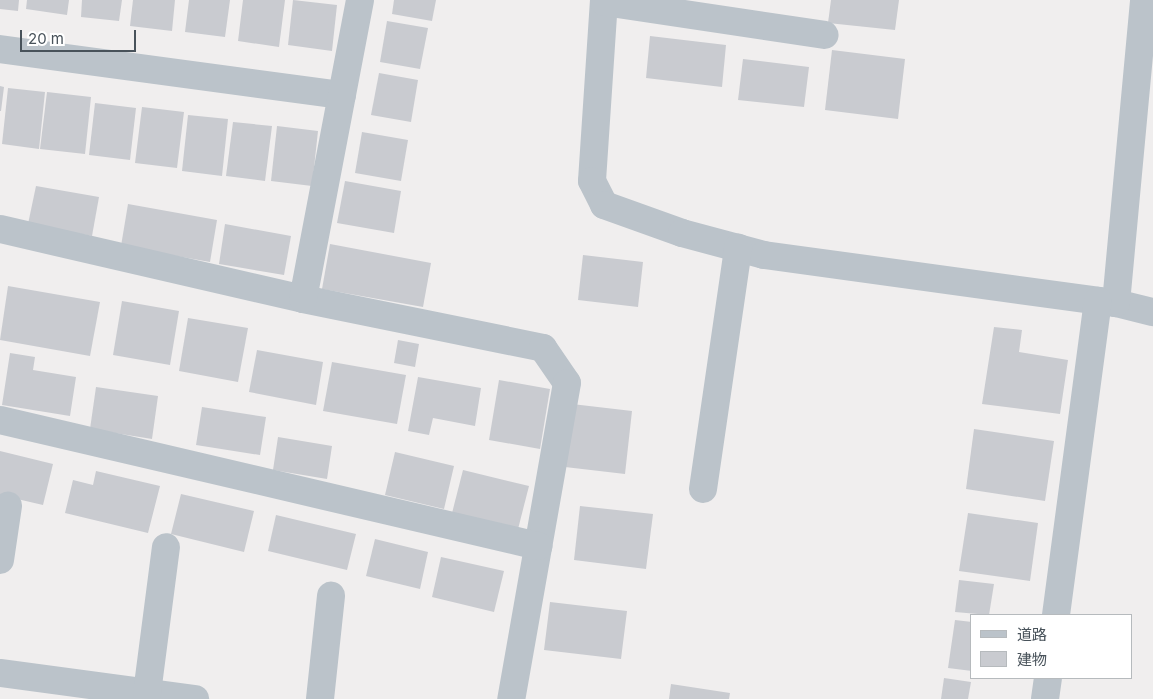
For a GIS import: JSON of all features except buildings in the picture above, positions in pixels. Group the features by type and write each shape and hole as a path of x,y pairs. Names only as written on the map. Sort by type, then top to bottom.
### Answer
{"street":[{"path":"303,298 360,0"},
{"path":"1056,614 1107,302 1143,130 1144,0"},
{"path":"825,35 604,1 592,181 604,205 682,233 764,254 1107,302 1153,312"},
{"path":"0,49 342,95"},
{"path":"0,229 303,298 543,348 568,383 511,699"},
{"path":"703,489 738,248"},
{"path":"0,420 538,546"},
{"path":"0,560 8,506"},
{"path":"147,693 166,547"},
{"path":"320,699 331,596"},
{"path":"0,673 195,699"},
{"path":"1045,699 1048,679"}]}
